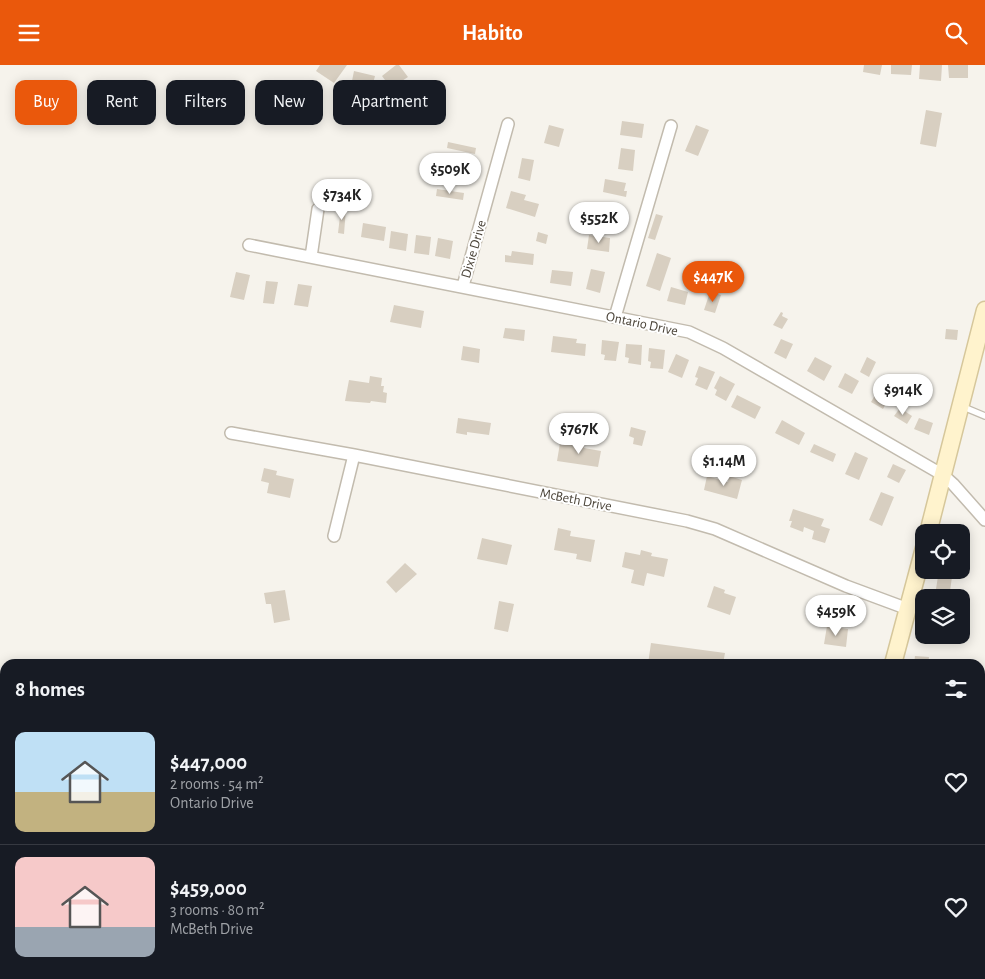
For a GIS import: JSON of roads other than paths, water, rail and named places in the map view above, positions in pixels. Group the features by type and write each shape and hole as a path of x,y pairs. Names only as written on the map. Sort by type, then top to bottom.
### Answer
{"street":[{"name":"Dixie Drive","path":"462,287 508,124"},
{"path":"616,317 671,126"},
{"path":"311,257 318,209"},
{"name":"Ontario Drive","path":"249,245 689,332 723,348 943,475 985,520"},
{"path":"930,524 985,310"},
{"name":"McBeth Drive","path":"231,433 354,455 687,521 715,529 846,586 908,609"},
{"path":"334,536 354,455"},
{"path":"894,659 916,579"}],"lane":[{"path":"961,406 985,416"}]}
